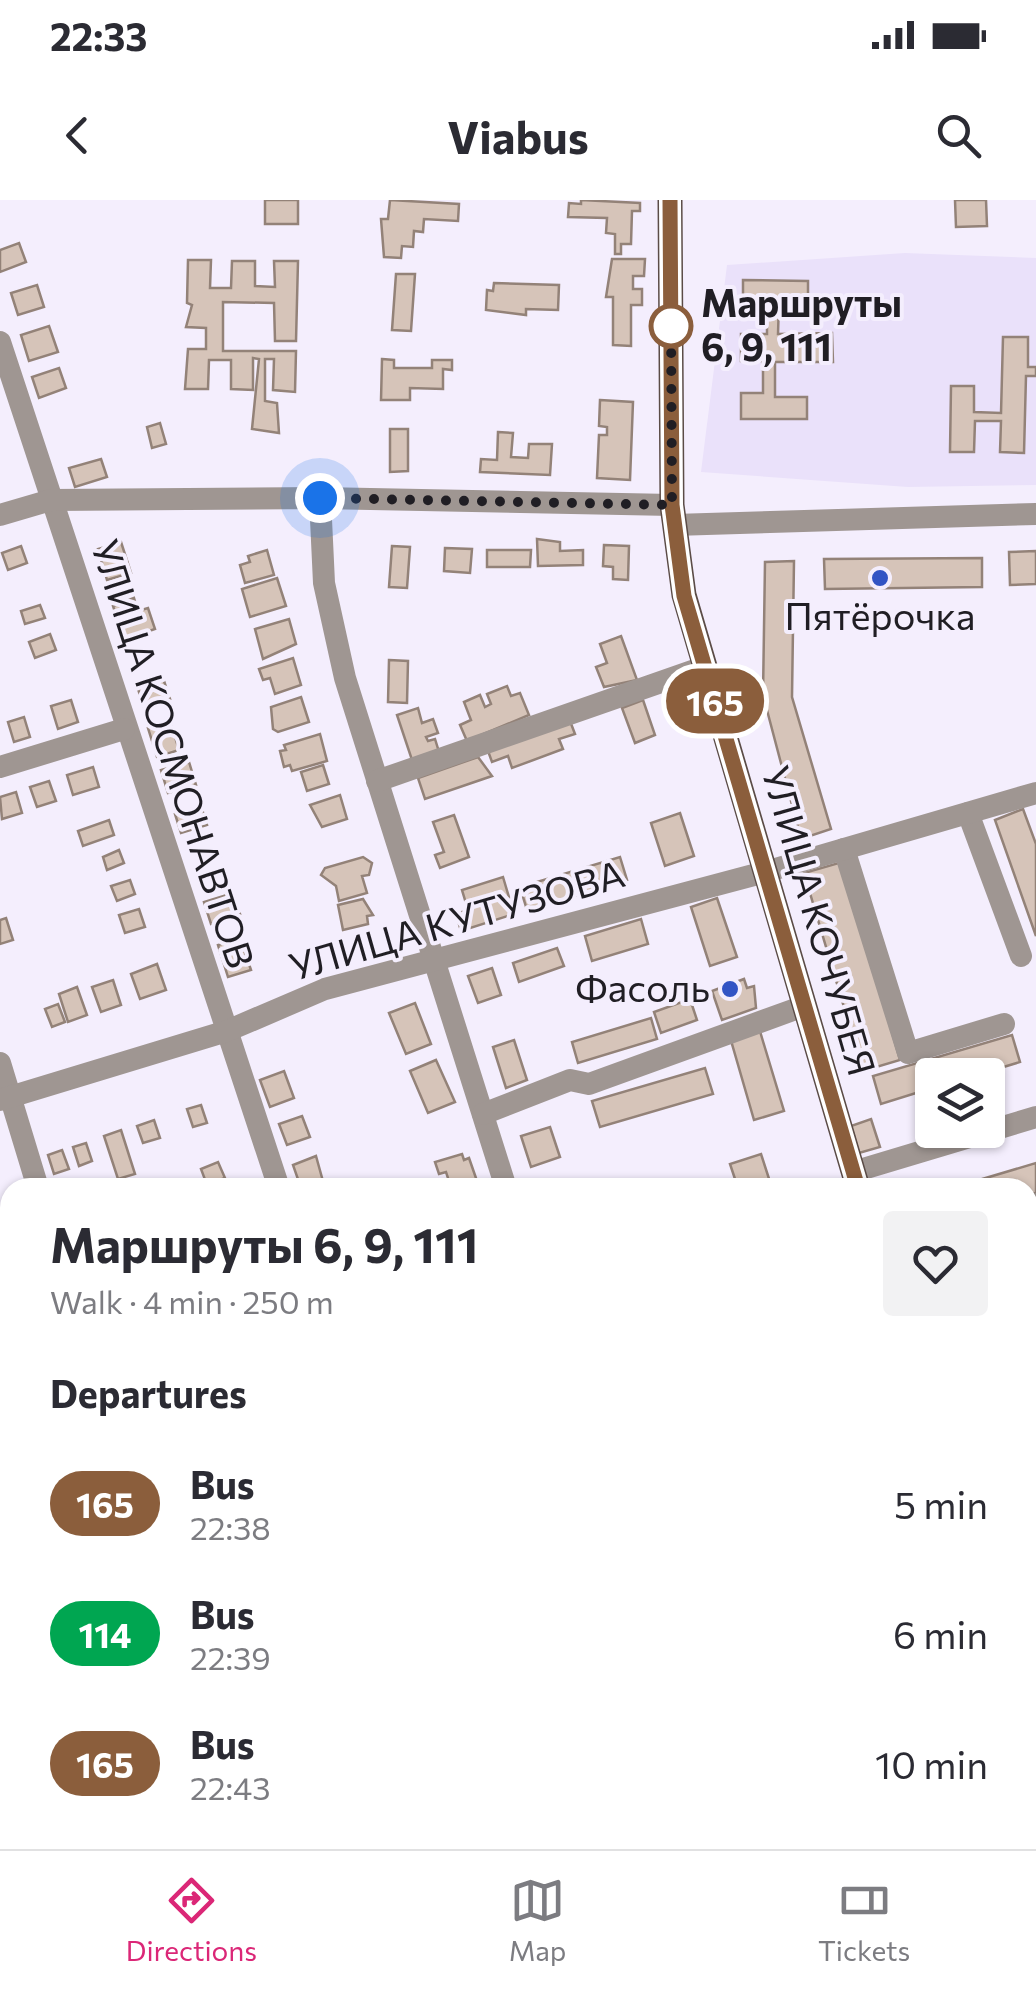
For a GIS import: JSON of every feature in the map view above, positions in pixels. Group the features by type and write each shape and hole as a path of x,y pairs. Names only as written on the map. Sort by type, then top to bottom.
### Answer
{"main road":[{"name":"УЛИЦА КОЧУБЕЯ","path":"670,200 673,515 684,596 855,1178"}],"street":[{"name":"УЛИЦА КОСМОНАВТОВ","path":"0,342 124,728 276,1178"},
{"path":"320,498 324,583 345,678 503,1178"},
{"path":"0,515 51,500 320,498 673,515 1036,514"},
{"path":"377,781 704,666"},
{"path":"0,767 124,728"},
{"name":"УЛИЦА КУТУЗОВА","path":"5,1098 226,1031 325,989 433,957 765,872 1036,794"},
{"path":"968,813 1022,956"},
{"path":"844,850 908,1054 1004,1024"},
{"path":"484,1114 570,1080 588,1084 804,1006"},
{"path":"0,1063 5,1098 34,1178"},
{"path":"862,1178 1036,1117"}],"shaded area":[{"path":"905,253 1036,258 1036,485 908,487 701,472 727,265"}],"building":[{"path":"265,200 298,200 298,224 265,224"},
{"path":"390,200 459,204 458,221 424,219 423,232 414,231 413,247 402,246 401,258 384,257 381,219 388,219"},
{"path":"581,200 640,203 640,211 632,211 631,244 621,244 621,254 615,254 615,234 606,233 607,218 568,217 569,203 581,204"},
{"path":"955,200 986,200 987,226 956,227"},
{"path":"19,243 26,262 0,272 0,250"},
{"path":"612,259 645,259 644,276 633,276 633,289 642,289 642,305 631,305 631,346 613,345 613,297 606,297"},
{"path":"188,260 211,260 210,288 231,288 232,261 255,261 255,286 275,287 274,261 298,261 296,341 275,341 274,303 223,302 223,351 296,351 295,392 273,390 274,359 265,359 265,401 277,403 279,433 252,429 259,359 253,358 253,390 231,389 231,360 209,360 208,389 185,389 188,349 206,349 206,328 186,327 192,305 187,303"},
{"path":"396,274 415,274 411,331 392,330"},
{"path":"743,280 808,281 808,302 779,302 778,334 832,333 833,362 775,362 775,397 807,397 807,419 741,419 741,393 763,393 763,361 741,361 741,334 767,334 767,301 743,301"},
{"path":"494,283 559,285 558,310 526,309 526,315 486,310 487,290 493,291"},
{"path":"37,285 44,307 18,315 11,293"},
{"path":"49,326 58,352 29,361 21,335"},
{"path":"1003,337 1028,337 1028,367 1036,367 1036,376 1026,376 1024,453 1000,452 1001,421 975,421 974,452 950,452 951,386 974,386 974,412 1001,413"},
{"path":"382,359 394,360 394,368 432,368 432,360 452,360 452,370 443,369 443,389 410,388 410,400 381,400"},
{"path":"59,368 66,388 39,398 32,377"},
{"path":"600,400 633,402 630,480 597,478 599,435 607,435 607,427 599,426"},
{"path":"160,423 166,444 152,448 147,427"},
{"path":"390,429 408,429 408,471 390,472"},
{"path":"498,432 513,433 511,457 528,458 529,444 552,444 550,475 480,472 481,459 497,460"},
{"path":"101,459 107,477 75,487 69,468"},
{"path":"537,539 560,542 560,551 583,550 583,565 538,566"},
{"path":"121,542 131,573 107,580 98,549"},
{"path":"604,545 629,546 628,580 613,579 613,567 603,566"},
{"path":"21,546 27,563 8,570 2,553"},
{"path":"392,546 410,547 407,588 389,587"},
{"path":"445,548 472,549 470,573 444,571"},
{"path":"267,550 274,575 245,583 240,565 250,562 248,556"},
{"path":"487,550 531,550 530,567 487,567"},
{"path":"1036,551 1036,584 1010,585 1009,552"},
{"path":"982,558 982,587 825,589 824,559"},
{"path":"794,561 792,697 831,829 801,839 763,695 765,562"},
{"path":"277,578 286,606 250,617 242,589"},
{"path":"134,598 138,611 148,608 155,629 124,640 113,606"},
{"path":"40,605 45,618 25,624 21,611"},
{"path":"289,619 296,644 263,659 255,629"},
{"path":"50,634 56,650 35,658 29,642"},
{"path":"621,636 637,680 604,687 596,667 607,663 600,644"},
{"path":"293,658 301,685 275,694 270,678 263,680 259,669"},
{"path":"389,660 408,661 407,703 388,702"},
{"path":"163,678 170,699 144,707 137,686"},
{"path":"507,686 511,696 520,693 529,715 467,741 460,725 471,720 464,702 480,695 485,707 491,704 487,694"},
{"path":"301,697 309,722 278,732 273,729 271,707"},
{"path":"71,700 78,722 58,729 51,706"},
{"path":"643,700 655,735 635,743 622,708"},
{"path":"418,708 422,723 433,719 438,733 426,737 428,741 435,739 439,752 412,760 397,715"},
{"path":"24,717 30,737 14,742 8,722"},
{"path":"170,721 179,750 157,757 148,728"},
{"path":"570,721 575,734 559,739 563,749 512,768 508,756 492,762 488,751"},
{"path":"320,734 327,761 292,771 290,765 284,767 280,751 286,750 284,745"},
{"path":"478,757 492,776 425,799 418,778"},
{"path":"189,762 196,785 168,793 161,770"},
{"path":"323,765 329,784 307,791 301,772"},
{"path":"93,767 99,787 73,795 67,775"},
{"path":"49,781 56,801 37,807 30,787"},
{"path":"16,792 22,813 2,819 0,797"},
{"path":"340,795 347,819 322,827 310,805"},
{"path":"201,806 207,825 181,833 175,814"},
{"path":"1023,809 1036,844 1036,936 995,820"},
{"path":"680,813 694,856 665,866 651,823"},
{"path":"454,815 469,857 440,868 435,855 444,852 433,822"},
{"path":"109,820 114,835 83,846 78,831"},
{"path":"119,850 124,863 107,870 103,857"},
{"path":"363,857 372,863 369,875 362,876 367,893 339,901 336,886 321,875 325,868"},
{"path":"620,857 627,880 527,910 520,887"},
{"path":"842,862 900,1060 863,1071 804,873"},
{"path":"503,877 514,914 461,931 456,914 468,910 462,890"},
{"path":"130,880 135,894 117,901 111,886"},
{"path":"233,893 240,914 211,924 204,902"},
{"path":"717,898 737,957 710,966 691,907"},
{"path":"363,899 373,915 367,916 368,924 343,930 338,905"},
{"path":"139,909 145,927 125,933 119,915"},
{"path":"6,918 13,940 0,944 0,920"},
{"path":"641,919 648,944 592,961 585,936"},
{"path":"240,938 251,970 228,977 218,945"},
{"path":"557,948 564,966 519,982 513,963"},
{"path":"157,964 166,990 140,999 131,974"},
{"path":"492,968 501,995 478,1003 468,976"},
{"path":"744,979 747,988 754,986 756,1008 722,1020 712,991"},
{"path":"113,980 121,1005 101,1012 92,987"},
{"path":"77,987 87,1015 68,1022 59,994"},
{"path":"690,999 697,1020 661,1033 654,1012"},
{"path":"415,1003 431,1044 406,1054 389,1013"},
{"path":"58,1004 65,1022 52,1027 45,1009"},
{"path":"651,1018 657,1039 578,1063 572,1042"},
{"path":"759,1028 784,1111 754,1120 730,1037"},
{"path":"1012,1035 1020,1062 1005,1067 1005,1058 934,1058"},
{"path":"514,1040 527,1080 506,1088 493,1047"},
{"path":"436,1060 455,1102 428,1113 410,1071"},
{"path":"915,1064 915,1093 881,1104 873,1076"},
{"path":"705,1068 713,1094 600,1127 592,1101"},
{"path":"284,1071 294,1098 270,1107 260,1080"},
{"path":"201,1105 207,1123 193,1127 187,1109"},
{"path":"302,1116 310,1137 287,1145 279,1124"},
{"path":"871,1119 880,1147 859,1153 851,1126"},
{"path":"154,1120 160,1138 143,1143 137,1126"},
{"path":"550,1127 560,1157 531,1167 521,1136"},
{"path":"121,1130 135,1174 118,1178 104,1136"},
{"path":"86,1143 92,1161 79,1166 73,1147"},
{"path":"62,1150 69,1169 54,1174 48,1155"},
{"path":"462,1154 464,1160 469,1158 476,1178 448,1178 446,1172 439,1174 435,1162"},
{"path":"761,1154 769,1178 735,1178 730,1164"},
{"path":"316,1156 322,1178 298,1178 293,1165"},
{"path":"218,1162 225,1178 204,1178 201,1169"},
{"path":"1036,1163 1036,1178 986,1178"}],"bus line":[{"name":"165","path":"670,200 672,505 684,596 855,1178"}],"place":[{"name":"Маршруты 6, 9, 111","path":"671,326"},
{"name":"Пятёрочка","path":"880,578"},
{"name":"Фасоль","path":"730,989"}],"route":[{"path":"320,498 672,505 671,314 671,326"}]}
